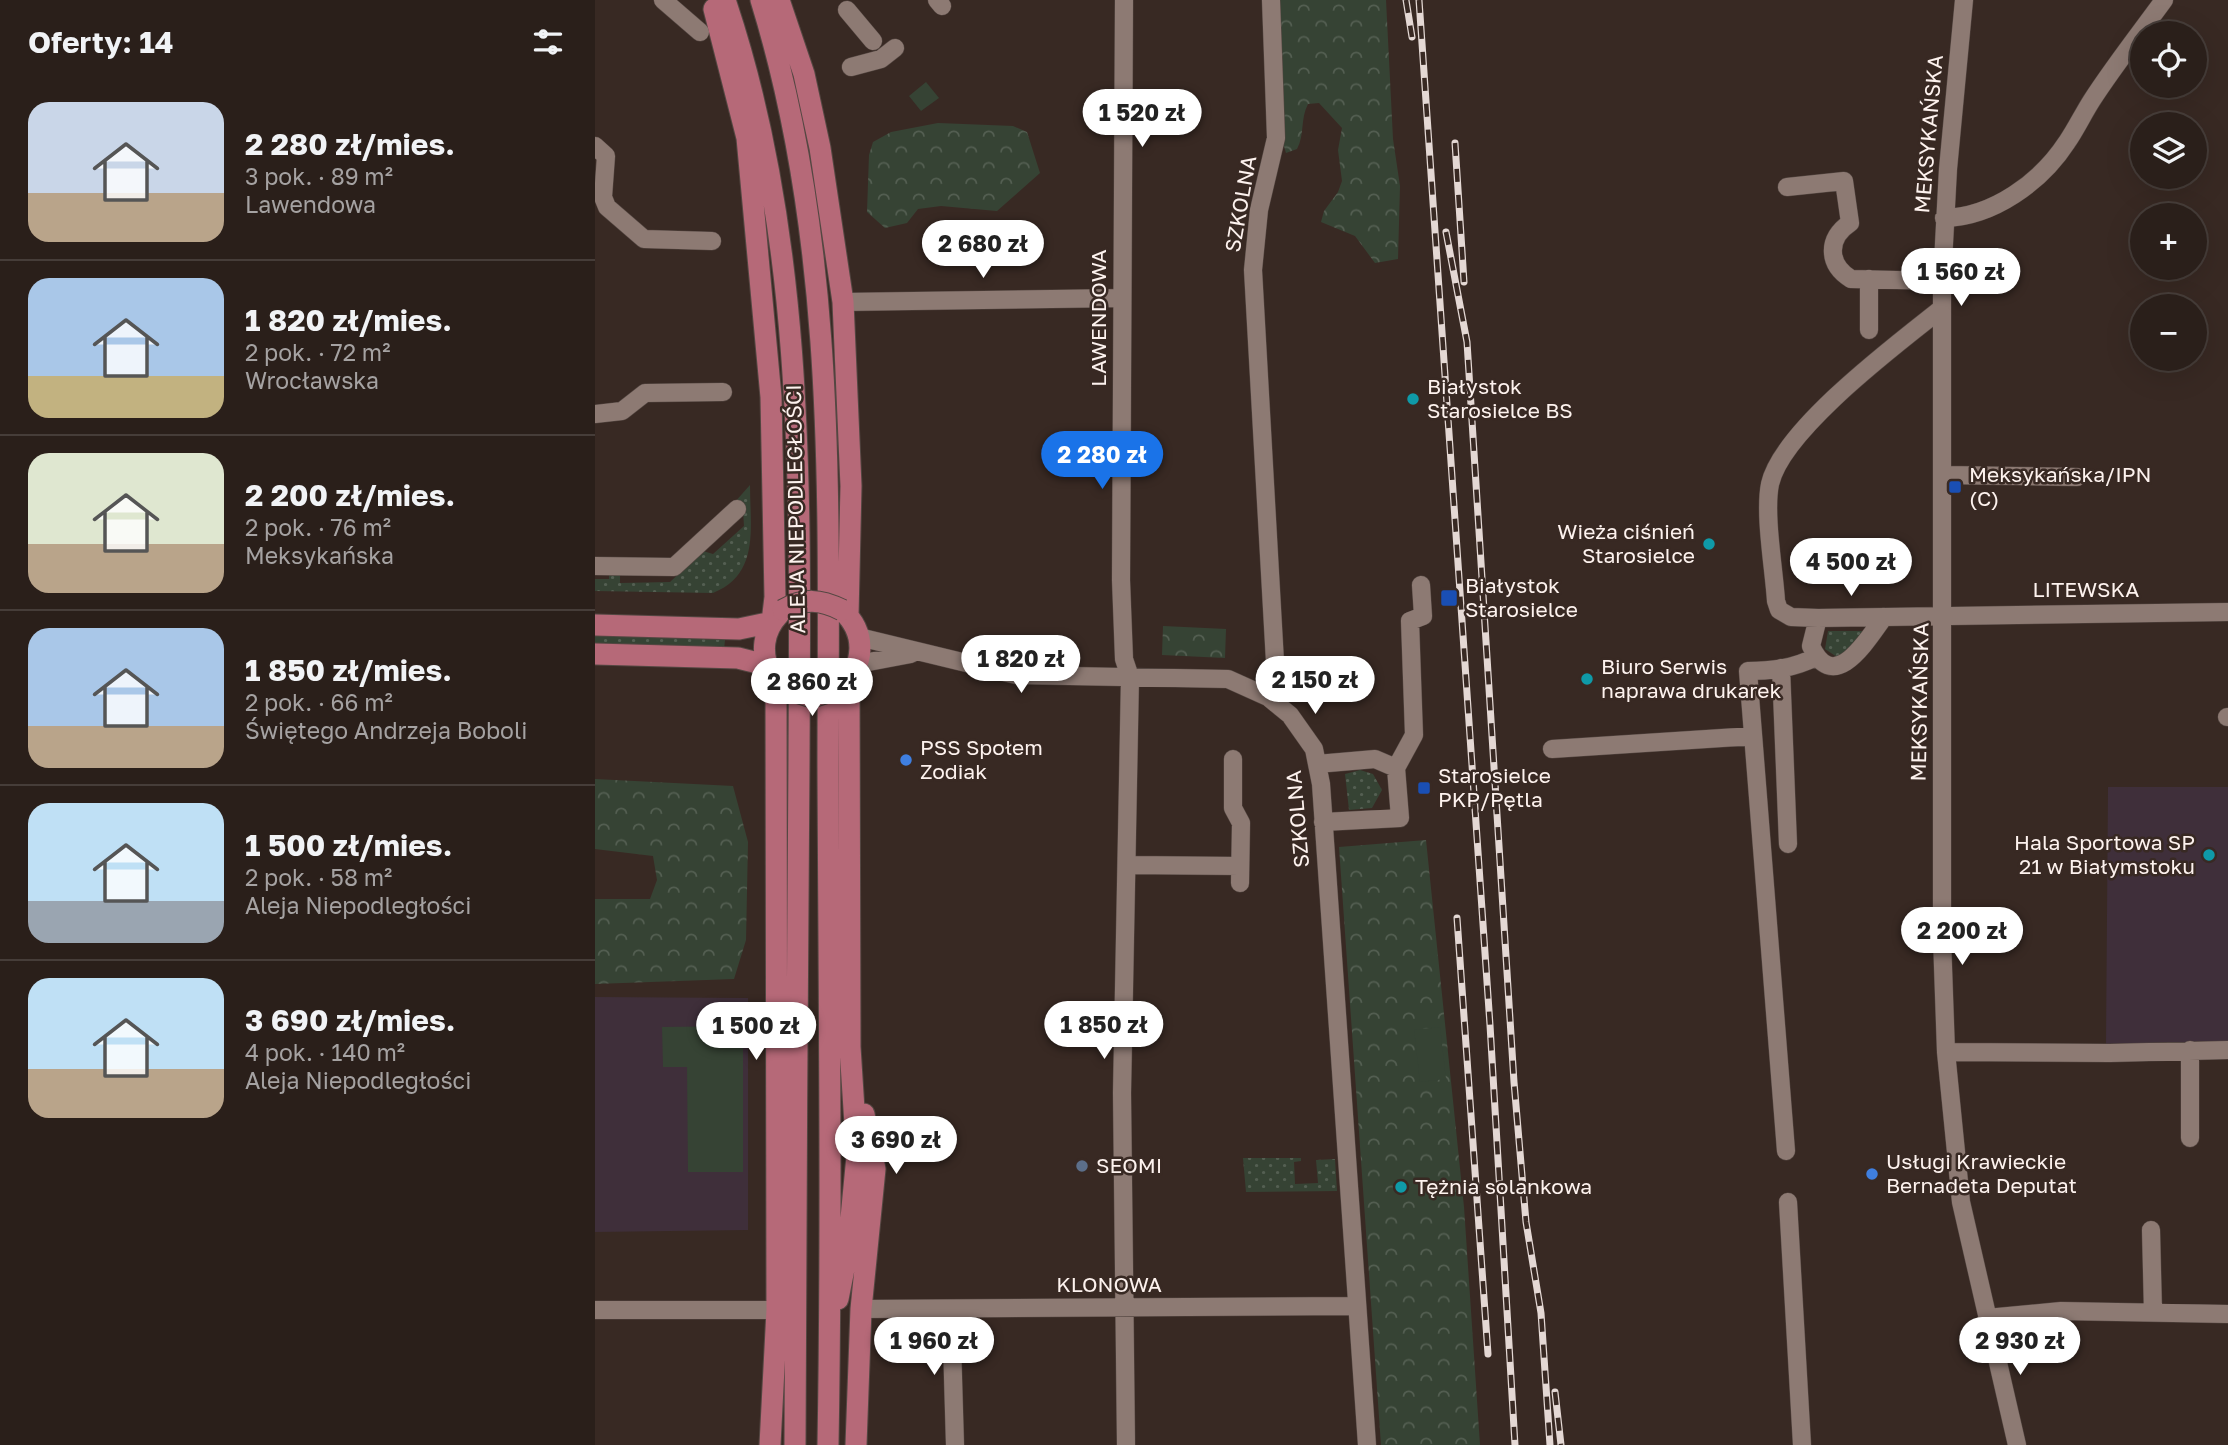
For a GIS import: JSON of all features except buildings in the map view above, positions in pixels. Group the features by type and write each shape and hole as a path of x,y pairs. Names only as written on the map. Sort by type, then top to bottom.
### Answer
{"main road":[{"path":"711,0 747,138 771,397 777,616 764,642 775,678 777,1310 770,1445"},
{"name":"ALEJA NIEPODLEGŁOŚCI","path":"725,0 753,94 764,152 787,301 796,407 799,559 795,1445"},
{"name":"ALEJA NIEPODLEGŁOŚCI","path":"761,0 798,150 811,225 827,409 828,1445"},
{"path":"779,0 800,62 820,148 843,302 851,486 845,613 859,637 849,677 850,1047 857,1156 854,1204 829,1367"},
{"path":"595,625 739,629 777,616 797,602 812,600 845,613"},
{"path":"595,654 738,658 812,697 849,677"},
{"path":"850,1047 875,1169 861,1309 856,1445"},
{"path":"786,1445 795,1360"}],"street":[{"path":"663,0 700,32"},
{"name":"LAWENDOWA","path":"1124,0 1121,580 1124,659 1130,677 1122,1093 1126,1445"},
{"name":"SZKOLNA","path":"1271,0 1276,138 1259,210 1254,270 1275,662 1268,696 1290,715 1308,739 1317,764 1367,1445"},
{"name":"MEKSYKAŃSKA","path":"1964,0 1944,218 1941,309 1944,615 1942,937 1946,1052 1961,1202 2017,1445"},
{"path":"1944,218 1974,214 2009,198 2039,175 2066,144 2092,100 2164,0"},
{"path":"847,10 873,41"},
{"path":"851,67 881,59 895,48"},
{"path":"595,146 606,156 603,197 607,207 644,239 712,241"},
{"path":"1787,187 1845,181 1850,223 1835,236 1832,256 1842,273 1851,279 1942,281"},
{"path":"1869,279 1869,330"},
{"path":"843,302 1122,298"},
{"name":"LITEWSKA","path":"1941,309 1897,343 1817,416 1776,468 1769,497 1776,601 1784,615 1818,618 2228,612"},
{"path":"595,414 622,411 646,393 723,392"},
{"path":"1943,475 2077,477"},
{"path":"595,566 674,567 737,509"},
{"path":"1323,822 1400,818 1396,768 1414,735 1411,621 1423,616 1421,585"},
{"path":"1818,618 1811,646 1816,657 1825,664 1839,666 1853,658 1884,617"},
{"path":"859,637 1016,675 1228,679 1268,696"},
{"path":"849,677 918,653"},
{"path":"1786,1151 1748,671 1771,672 1799,665 1816,657"},
{"path":"1781,668 1788,844"},
{"path":"1552,749 1753,736"},
{"path":"1127,865 1240,875 1241,823 1233,808 1233,759"},
{"path":"1317,764 1375,759 1396,768"},
{"path":"1946,1052 2228,1050"},
{"path":"2190,1051 2190,1138"},
{"path":"1788,1202 1802,1445"},
{"path":"2151,1230 2153,1312"},
{"name":"KLONOWA","path":"861,1309 1356,1306"},
{"path":"951,1309 955,1445"},
{"path":"595,1310 777,1310"},
{"path":"1987,1318 2061,1311 2228,1314"}],"shaded area":[{"path":"2108,787 2228,787 2228,1041 2106,1044"},
{"path":"595,997 748,998 748,1230 595,1232"}],"green space":[{"path":"1279,0 1386,0 1393,139 1400,186 1398,259 1375,263 1355,236 1321,222 1324,211 1338,192 1342,181 1338,150 1342,128 1319,103 1308,104 1297,149 1286,153 1280,133"},
{"path":"926,82 939,98 921,111 909,96"},
{"path":"938,123 1013,126 1027,132 1040,173 997,211 941,206 918,209 907,223 885,228 867,212 869,155 873,142 891,132"},
{"path":"750,485 749,548 739,574 728,585 713,593 595,591 595,579 609,579 609,568 620,569 620,583 670,582 703,551 713,554 744,526 743,510 734,503"},
{"path":"1163,626 1226,629 1225,658 1162,655"},
{"path":"1828,631 1867,631 1852,650 1837,657 1825,649"},
{"path":"595,635 725,640 724,649 595,645"},
{"path":"1360,770 1373,774 1382,790 1372,808 1349,810 1345,774"},
{"path":"595,779 733,786 748,842 746,940 734,979 595,984 595,899 650,899 657,880 653,856 595,849"},
{"path":"1426,840 1464,1207 1480,1445 1381,1445 1339,847"},
{"path":"743,1026 743,1172 688,1172 687,1067 663,1067 662,1027"},
{"path":"1440,1027 1446,1079 1420,1082 1414,1030"},
{"path":"1243,1158 1301,1158 1301,1161 1294,1162 1295,1184 1318,1183 1316,1160 1335,1159 1337,1191 1246,1192"}],"railway":[{"path":"1406,0 1412,37"},
{"path":"1419,0 1490,1025 1515,1445"},
{"path":"1455,143 1464,282"},
{"path":"1446,232 1467,342 1514,1082 1526,1222 1541,1313 1550,1445"},
{"path":"1457,918 1488,1354"},
{"path":"1555,1392 1561,1445"}],"place":[{"name":"Białystok Starosielce BS","path":"1413,399"},
{"name":"Meksykańska/IPN (C)","path":"1955,487"},
{"name":"Wieża ciśnień Starosielce","path":"1709,544"},
{"name":"Białystok Starosielce","path":"1449,598"},
{"name":"Biuro Serwis naprawa drukarek","path":"1587,679"},
{"name":"PSS Społem Zodiak","path":"906,760"},
{"name":"Starosielce PKP/Pętla","path":"1424,788"},
{"name":"Hala Sportowa SP 21 w Białymstoku","path":"2209,855"},
{"name":"SEOMI","path":"1082,1166"},
{"name":"Usługi Krawieckie Bernadeta Deputat","path":"1872,1174"},
{"name":"Tężnia solankowa","path":"1401,1187"}]}
